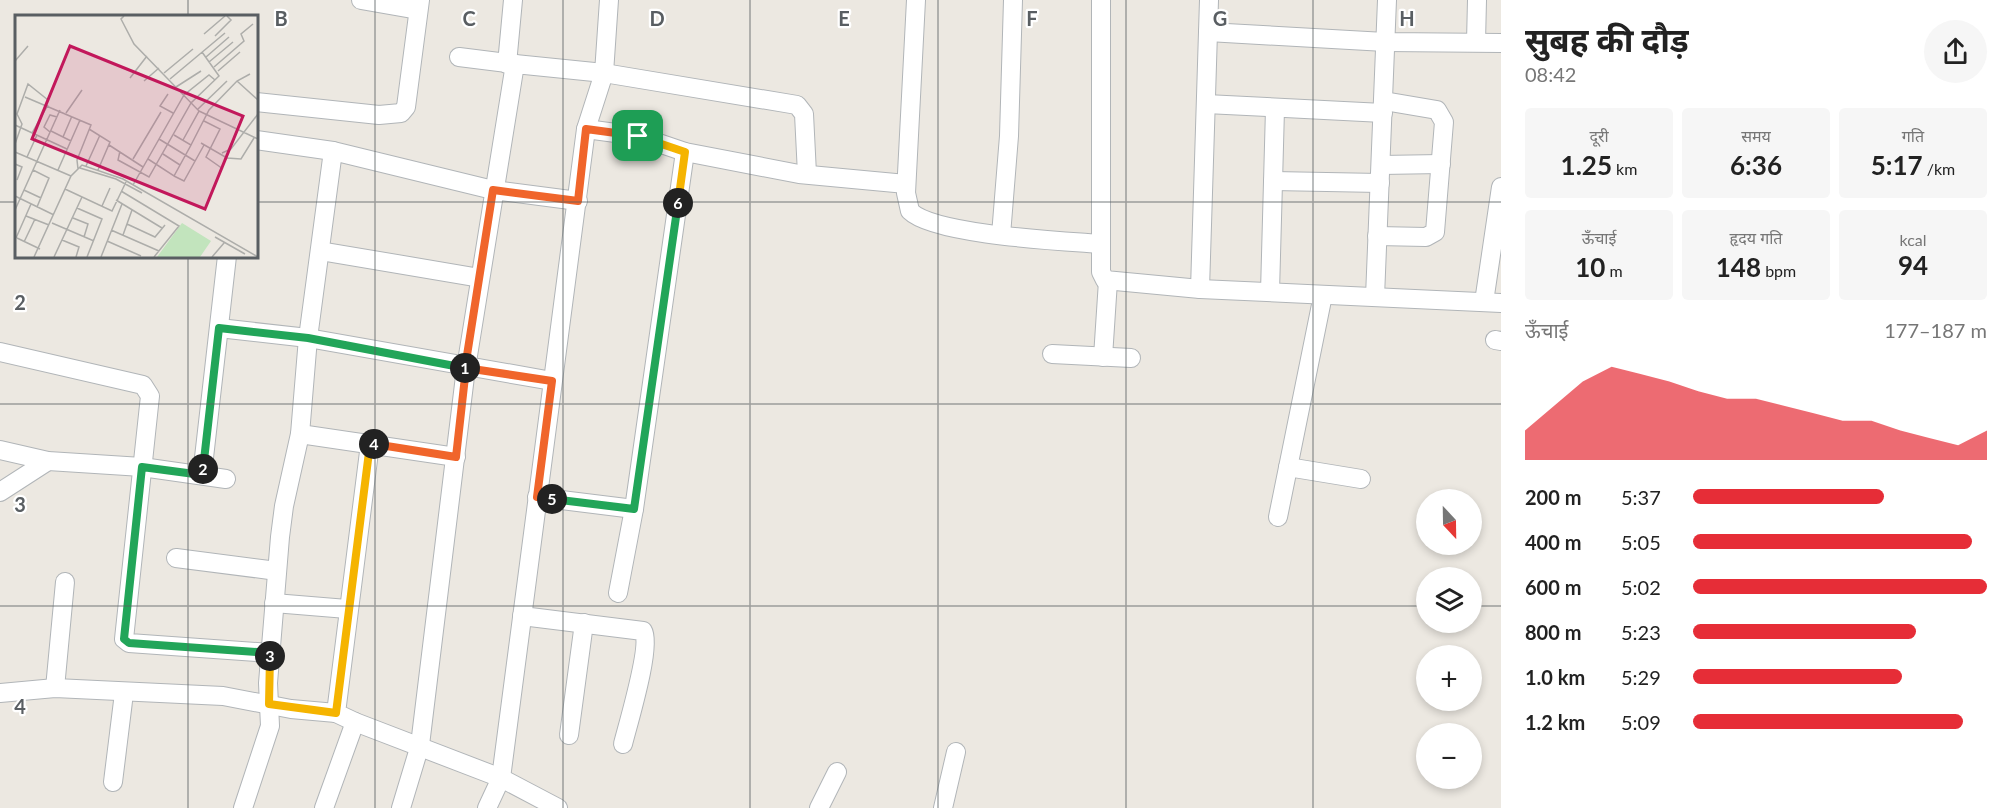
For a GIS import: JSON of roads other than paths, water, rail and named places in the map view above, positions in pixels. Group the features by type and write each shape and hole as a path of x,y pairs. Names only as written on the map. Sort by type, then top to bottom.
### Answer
{"street":[{"path":"258,102 379,115 401,113 406,107 419,5 361,0"},
{"path":"400,808 420,745 466,368 511,64 513,0"},
{"path":"488,808 501,778 586,129 604,73 609,0"},
{"path":"916,0 906,184 907,203 916,216 928,222 1001,235 1101,243"},
{"path":"1001,235 1009,136 1013,0"},
{"path":"1101,0 1101,272 1102,277 1108,281 1200,289 1493,303 1501,187"},
{"path":"1200,289 1209,0"},
{"path":"1375,297 1387,0"},
{"path":"1476,42 1477,0"},
{"path":"1208,32 1385,42 1501,43"},
{"path":"459,57 604,73 797,105 804,114 807,174"},
{"path":"1206,104 1275,109 1383,107 1437,110 1441,113 1444,122 1436,227 1433,234 1426,237 1377,236"},
{"path":"1270,292 1275,109"},
{"path":"586,129 638,136 685,152 807,174 906,184"},
{"path":"258,140 333,151 493,190 578,201"},
{"path":"243,808 269,736 270,653 284,506 300,434 308,338 333,151"},
{"path":"618,593 634,509 685,152"},
{"path":"1273,181 1380,174 1441,164"},
{"path":"320,251 480,278"},
{"path":"202,475 228,258"},
{"path":"1103,357 1108,281"},
{"path":"1278,517 1323,295"},
{"path":"219,328 308,338 466,368 552,381"},
{"path":"0,352 143,385 150,396 124,639 129,643 270,653"},
{"path":"1052,354 1131,358"},
{"path":"300,434 456,457"},
{"path":"336,713 347,609 370,444"},
{"path":"0,450 48,461 142,467 226,479"},
{"path":"0,492 48,461"},
{"path":"1288,467 1362,479"},
{"path":"537,497 634,509"},
{"path":"176,558 277,571"},
{"path":"55,688 65,582"},
{"path":"274,603 347,609"},
{"path":"522,616 638,629 645,635 639,681 623,744"},
{"path":"569,735 584,623"},
{"path":"0,693 55,688 223,696 336,713 501,778 558,808"},
{"path":"113,782 124,693"},
{"path":"324,808 355,722"},
{"path":"943,808 956,752"},
{"path":"819,808 837,772"}]}
